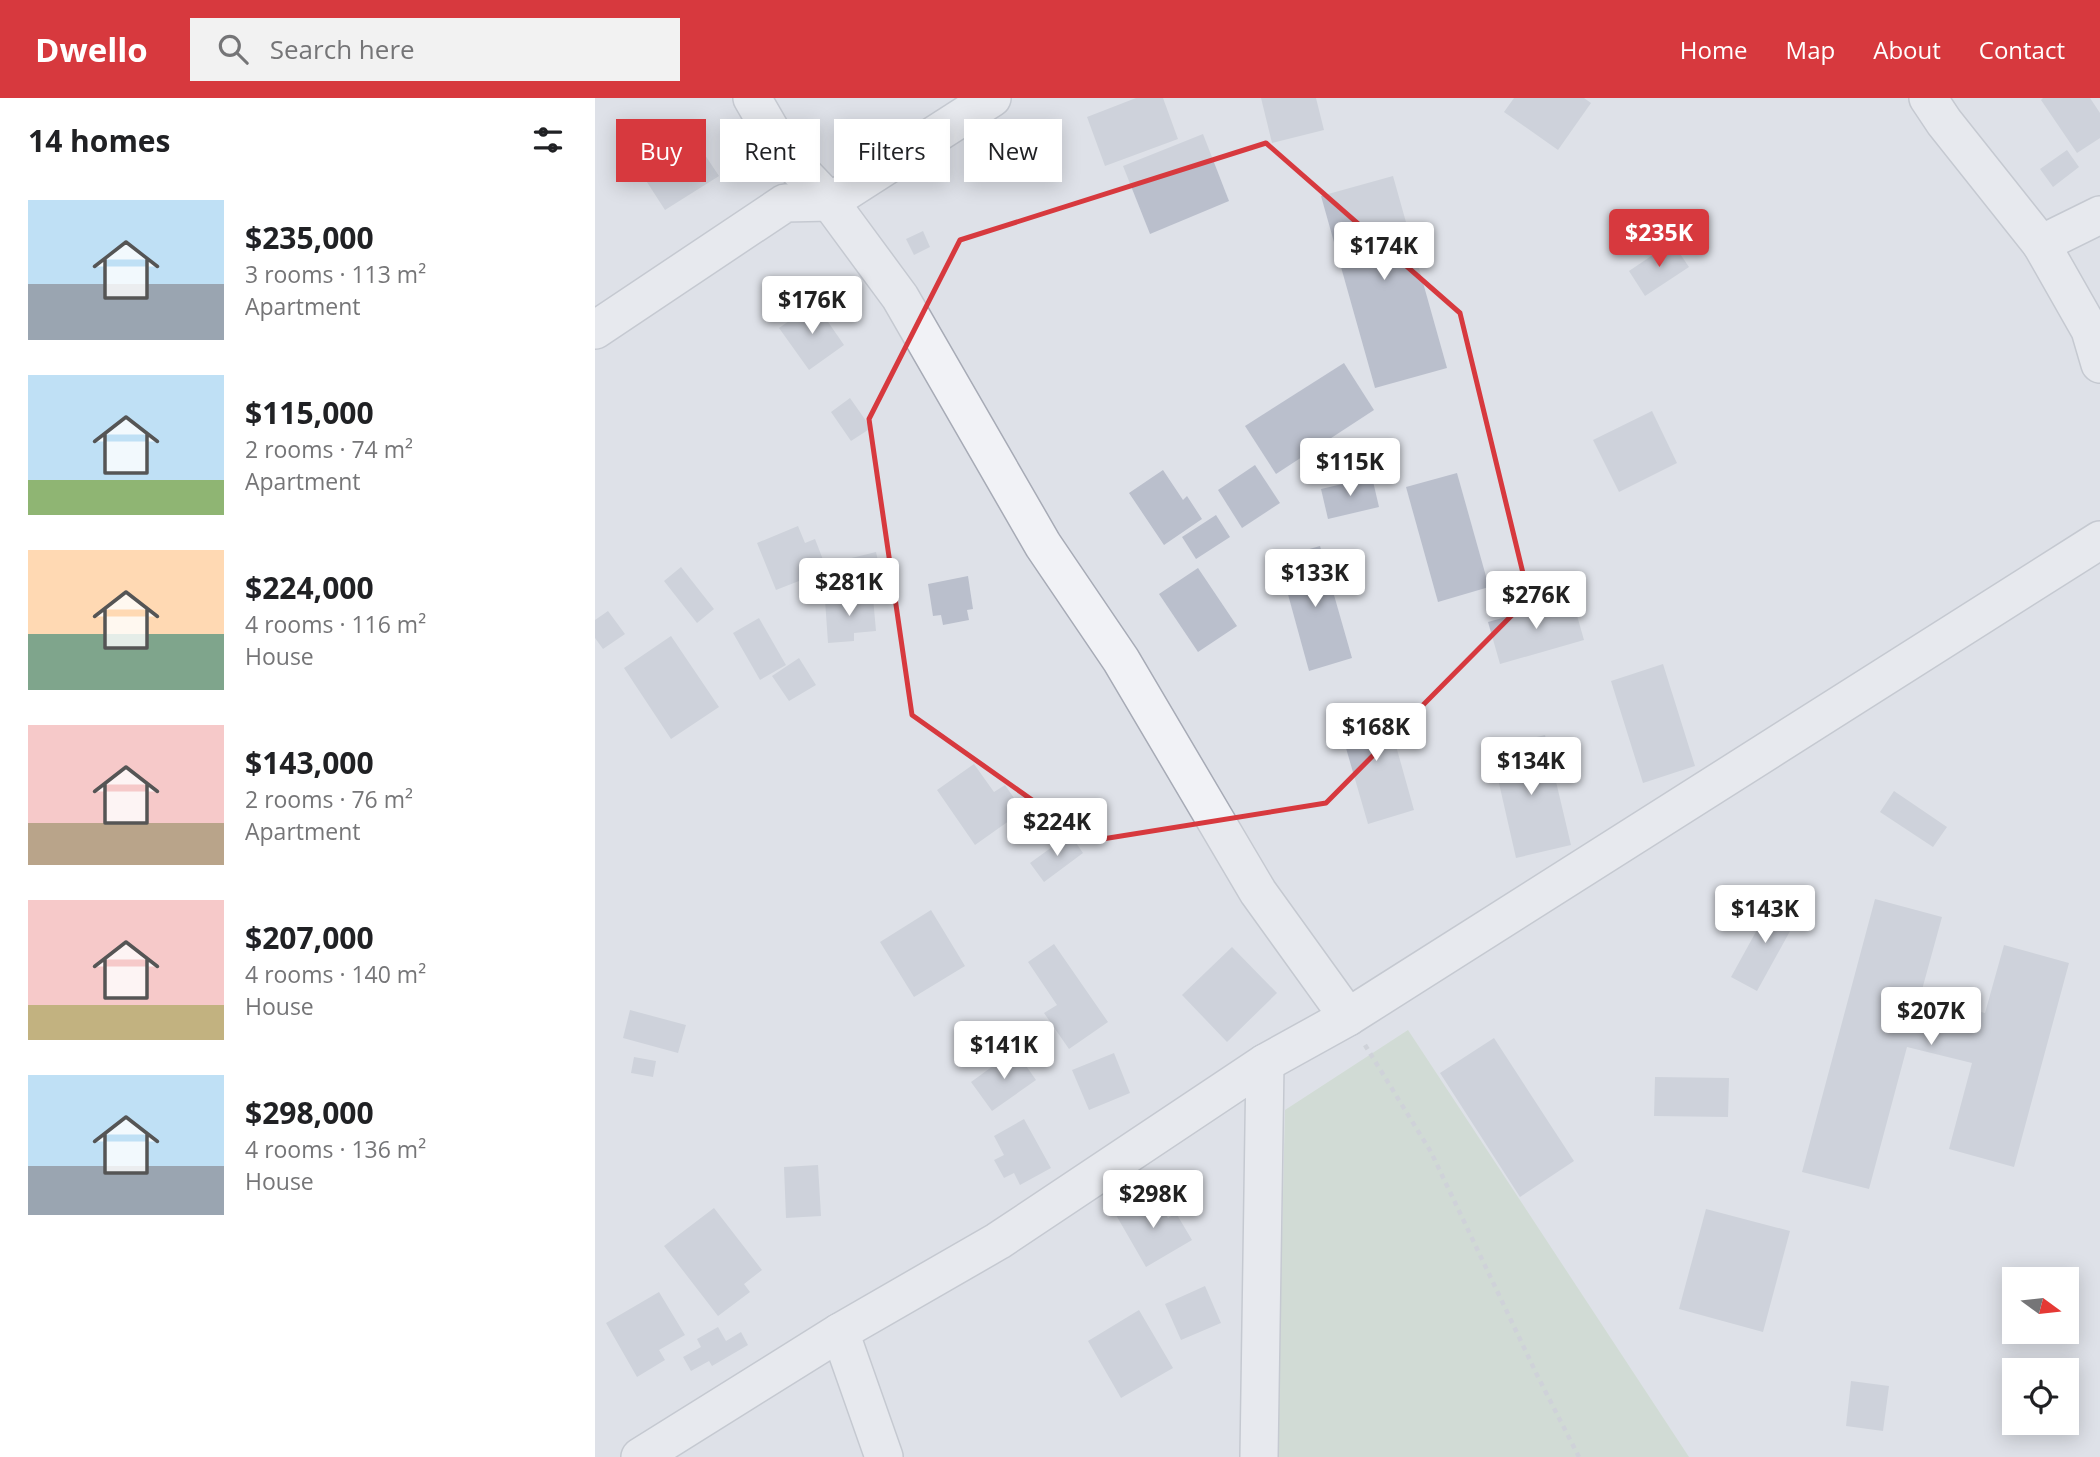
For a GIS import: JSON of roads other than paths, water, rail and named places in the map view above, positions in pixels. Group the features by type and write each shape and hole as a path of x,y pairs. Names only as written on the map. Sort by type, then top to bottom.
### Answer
{"street":[{"path":"751,98 785,155 830,202 900,297 1043,545 1121,660 1258,892 1348,1017"},
{"path":"595,330 785,203 830,202 992,98"},
{"path":"1928,98 2041,244 2090,330 2100,364"},
{"path":"2041,244 2100,215"},
{"path":"640,1457 840,1332 998,1241 1265,1063 1348,1017 2100,540"},
{"path":"1259,1457 1265,1063"},
{"path":"840,1332 884,1457"}]}
